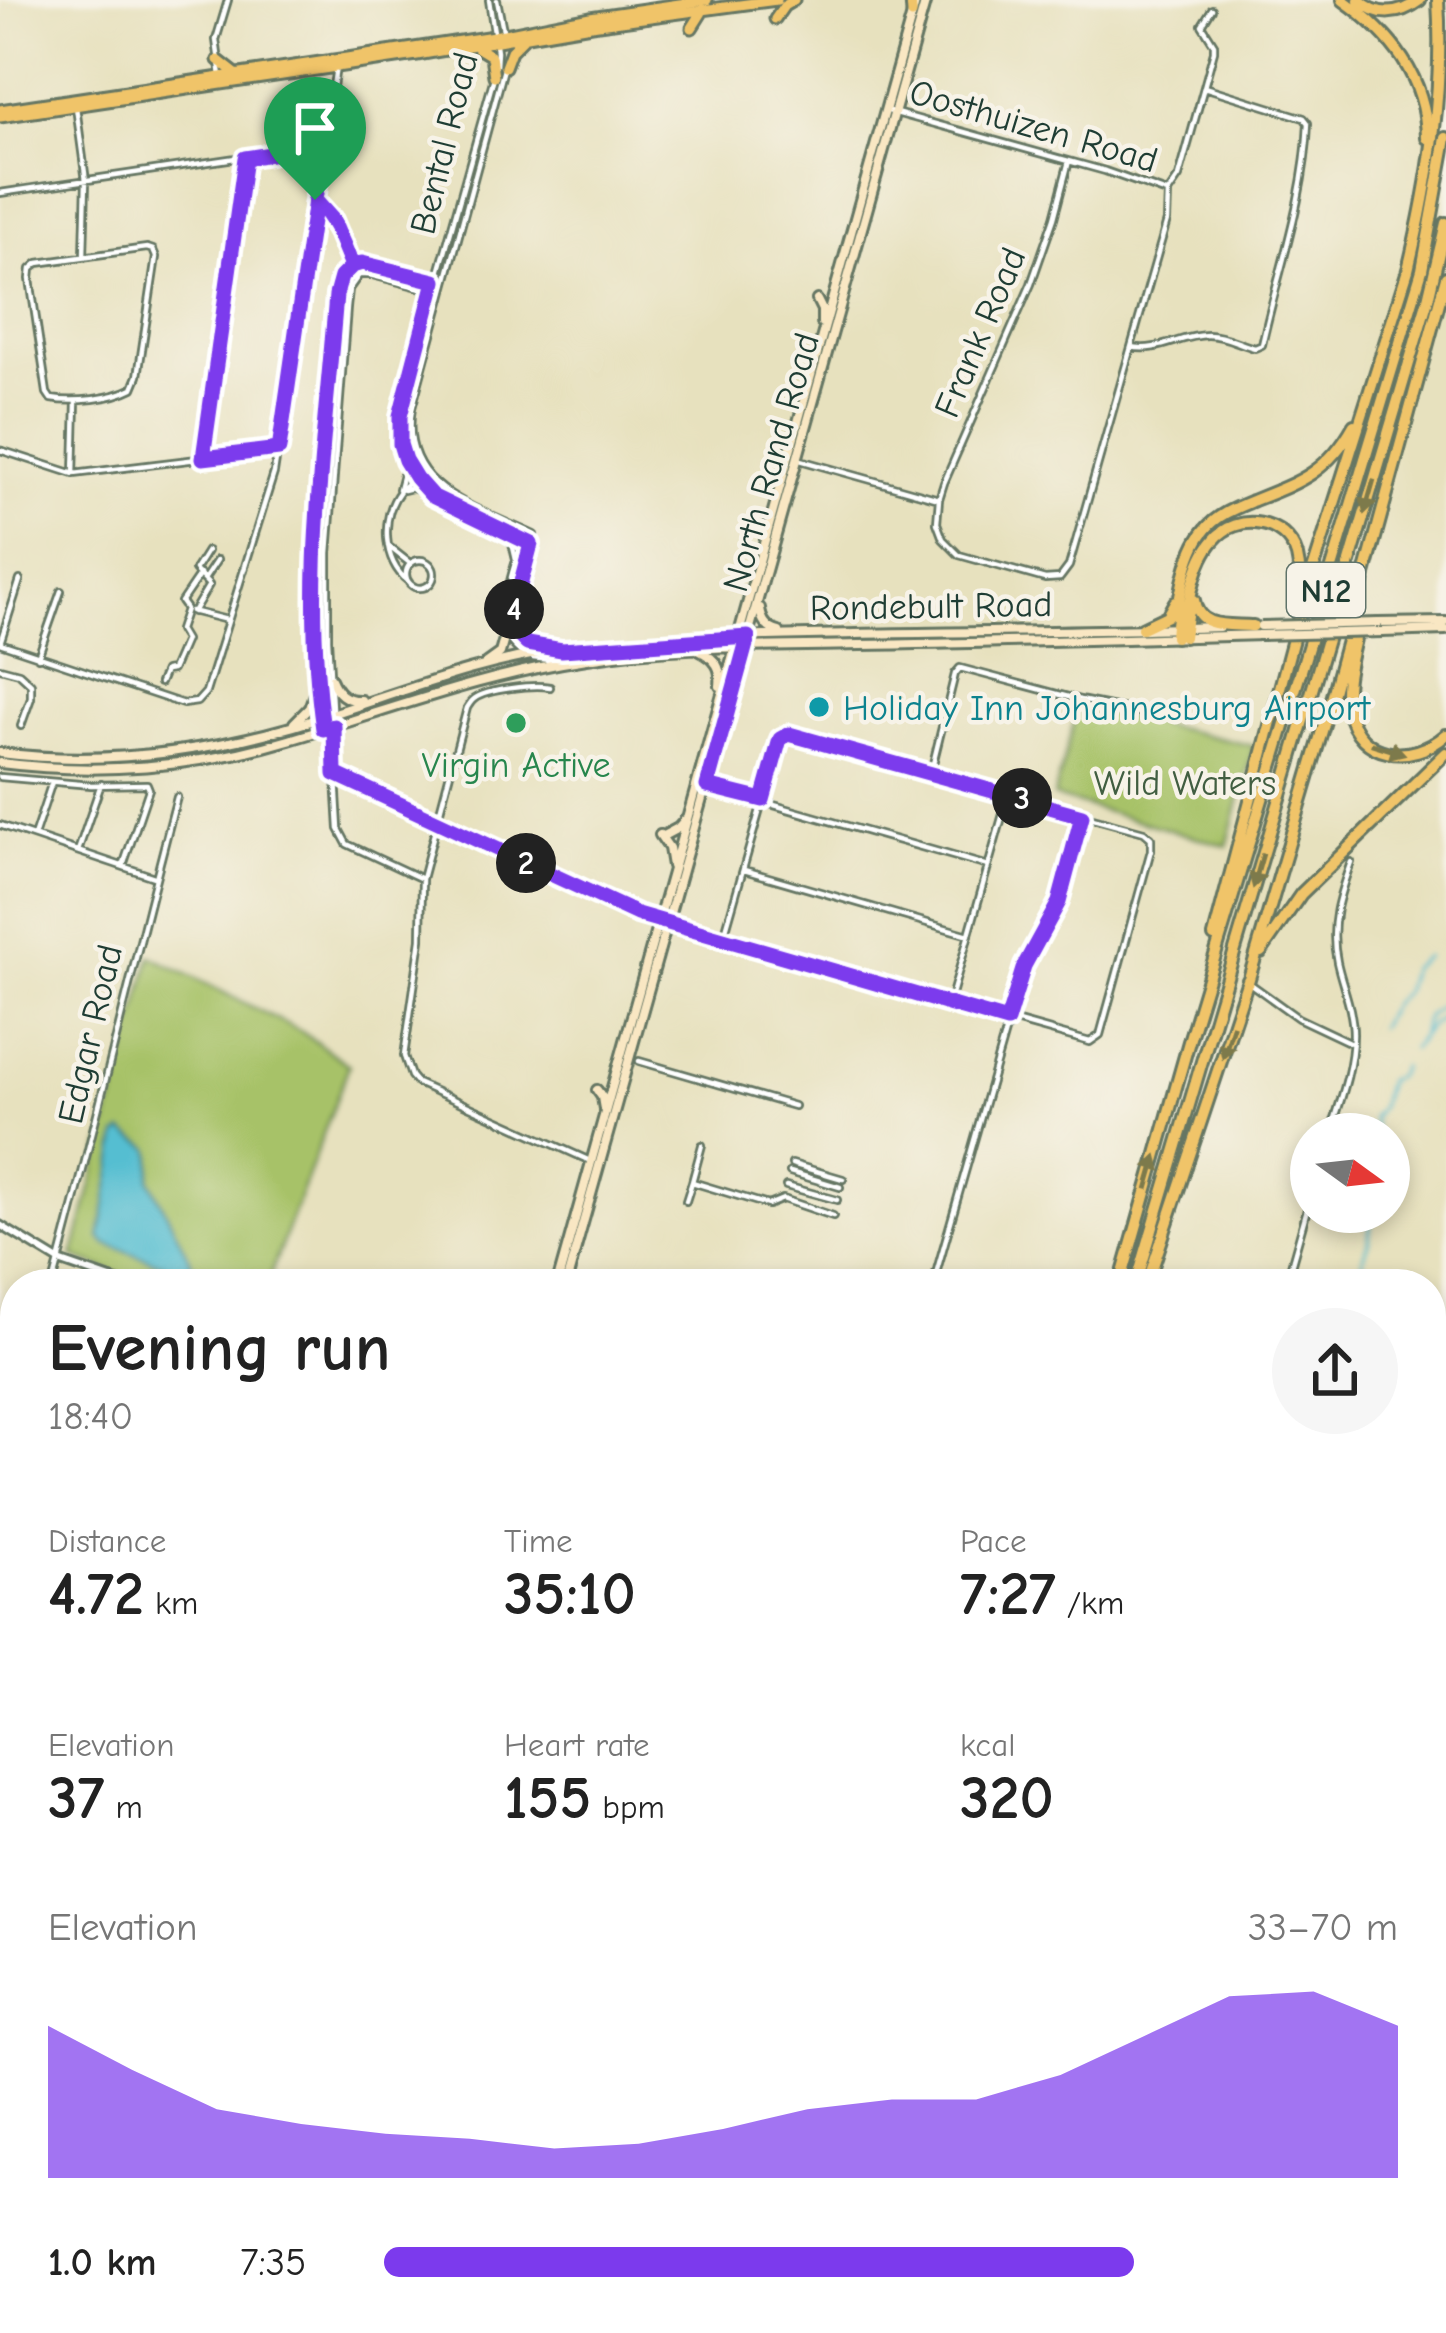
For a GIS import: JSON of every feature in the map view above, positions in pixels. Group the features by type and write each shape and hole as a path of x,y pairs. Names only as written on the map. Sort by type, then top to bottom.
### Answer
{"highway":[{"path":"1343,0 1385,35 1417,83 1427,134 1420,219"},
{"path":"1359,0 1387,14 1420,0"},
{"path":"1190,1038 1229,874 1318,552 1408,271 1434,130 1438,0"},
{"name":"N12","path":"1124,1269 1422,270 1446,138"},
{"name":"N12","path":"1140,1269 1428,299 1446,223"},
{"path":"1152,1269 1248,982 1446,277"},
{"path":"1142,628 1172,610 1199,538 1213,521 1308,478 1332,458 1354,424 1379,360"},
{"path":"1180,633 1207,549 1222,531 1253,522 1280,533 1295,550 1299,572 1288,659"},
{"path":"1377,531 1349,664 1349,715 1374,747 1395,754 1425,749 1446,735"},
{"path":"1180,633 1190,561"},
{"path":"1195,584 1194,608 1202,619 1258,629"},
{"path":"1248,982 1262,949 1300,895 1446,753"}],"main road":[{"path":"0,113 473,46 590,16 705,2 777,0"},
{"path":"775,19 794,0"},
{"path":"912,14 914,0"},
{"name":"North Rand Road","path":"595,1163 604,1116 740,671 742,642 777,500 795,459 830,284 926,0"},
{"path":"670,6 689,27 705,2"},
{"path":"222,80 236,74 527,36 670,6"},
{"name":"North Rand Road","path":"566,1269 717,712 764,583 912,14"},
{"path":"505,67 511,51 527,36"},
{"path":"473,46 491,56 494,76"},
{"path":"218,60 236,74"},
{"path":"817,300 823,318 818,348"},
{"path":"761,509 777,500"},
{"path":"764,583 763,621 776,631 794,635"},
{"name":"Rondebult Road","path":"0,753 77,759 175,752 288,728 473,669 562,650 1446,626"},
{"name":"Rondebult Road","path":"0,763 130,768 229,754 286,741 429,695 565,662 794,635 1142,628 1180,633"},
{"path":"473,669 500,653 506,632"},
{"path":"740,671 756,652 781,646"},
{"path":"696,650 719,668 717,712"},
{"path":"511,674 526,686"},
{"path":"331,679 344,697 370,699"},
{"path":"288,728 309,708 318,683"},
{"path":"673,868 661,835 678,828 688,817"},
{"path":"597,1090 604,1116"}],"street":[{"path":"222,80 217,34 228,0"},
{"path":"493,0 500,39"},
{"path":"1204,87 1308,123 1304,169 1262,345 1257,349 1213,335 1154,349 1131,346 1167,221 1168,193 1179,177 1214,46 1202,22 1211,9"},
{"name":"Bental Road","path":"423,471 411,445 410,419 505,67 500,39"},
{"name":"Bental Road","path":"388,546 390,519 405,474 400,416 494,76 500,39"},
{"path":"20,580 0,644 183,704 197,702 206,692 279,449 336,67"},
{"path":"75,102 86,181 84,256"},
{"name":"Oosthuizen Road","path":"890,111 1069,160 1168,193"},
{"path":"0,193 323,146"},
{"path":"203,458 245,158"},
{"name":"Frank Road","path":"1069,160 1031,284 939,499 937,523 943,539 959,555 1045,579 1065,574 1131,346"},
{"path":"315,200 333,220 352,266"},
{"path":"148,248 156,255 136,384 125,393 56,401 47,393 29,276 38,263 84,256 148,248"},
{"path":"328,728 321,717 318,683 318,526 336,295 341,277 362,263 446,284"},
{"path":"422,879 344,841 339,829 328,728 332,713 328,539 349,289 354,279 366,274 444,293"},
{"path":"74,474 76,400"},
{"path":"0,450 74,474 279,449"},
{"path":"795,459 939,499"},
{"path":"405,460 432,496"},
{"path":"398,494 423,471 443,490 532,534 516,565 506,604 506,632 527,657 565,662"},
{"path":"398,494 412,488 527,542"},
{"path":"502,530 512,543 516,565"},
{"path":"527,542 513,612 515,632 527,644 562,650"},
{"path":"388,546 411,564"},
{"path":"388,546 392,563 408,581 415,586 430,584 432,568 418,560 406,574 408,581"},
{"path":"160,682 165,671 172,670 185,640 179,628 209,586 195,568 207,551"},
{"path":"217,560 181,602 190,610 227,620"},
{"path":"38,657 61,591"},
{"path":"0,668 19,673 31,684 21,726"},
{"path":"931,772 960,668 1164,717"},
{"path":"550,687 526,686 470,703 422,879 421,939 404,1056 411,1076 441,1095 595,1163"},
{"path":"335,774 597,897 662,922 723,940 949,1005 1085,1041 1100,1035 1151,838 1144,832 785,734 723,940"},
{"path":"0,787 2,777 145,783 148,786 123,866"},
{"path":"34,836 52,782"},
{"path":"78,851 101,784"},
{"path":"707,786 988,866"},
{"path":"949,1005 1009,794"},
{"name":"Edgar Road","path":"57,1269 177,797"},
{"path":"937,1269 1024,966 1059,902 1082,816"},
{"path":"0,825 155,877"},
{"path":"1336,1113 1352,1043 1334,926 1351,862"},
{"path":"743,870 969,935"},
{"path":"1248,982 1298,1018 1352,1043"},
{"path":"639,1061 794,1106"},
{"path":"686,1201 702,1145"},
{"path":"791,1168 842,1183"},
{"path":"692,1182 769,1204 783,1199 833,1216"},
{"path":"786,1186 837,1200"},
{"path":"0,1225 59,1261 82,1269"},
{"path":"1290,1269 1300,1233"},
{"path":"0,1897 0,1913"}],"green space":[{"name":"Wild Waters","path":"1078,706 1254,746 1227,846 1054,797"},
{"path":"151,956 302,1032 349,1065 273,1269 105,1269 73,1257"}],"water":[{"path":"123,1132 150,1148 150,1180 194,1269 174,1269 100,1238 118,1136"}],"waterway":[{"path":"1379,1027 1404,992 1411,968 1426,956"},
{"path":"1412,1049 1427,1016 1442,1005"},
{"path":"1424,1034 1446,1018"},
{"path":"1375,1113 1387,1081 1402,1066"},
{"path":"1361,1269 1369,1233"}],"place":[{"name":"Holiday Inn Johannesburg Airport","path":"819,707"},
{"name":"Virgin Active","path":"516,723"}],"route":[{"path":"315,200 279,449 203,458 245,158 323,146 315,200 333,220 352,266 341,277 336,295 317,548 318,683 323,729 334,726 335,774 637,914 1007,1021 1024,966 1059,902 1082,816 789,734 780,739 763,800 707,786 748,637 562,650 527,644 515,632 513,612 531,544 432,496 410,469 400,444 400,416 435,281 362,263 352,266 342,238 333,220 315,200"}]}
